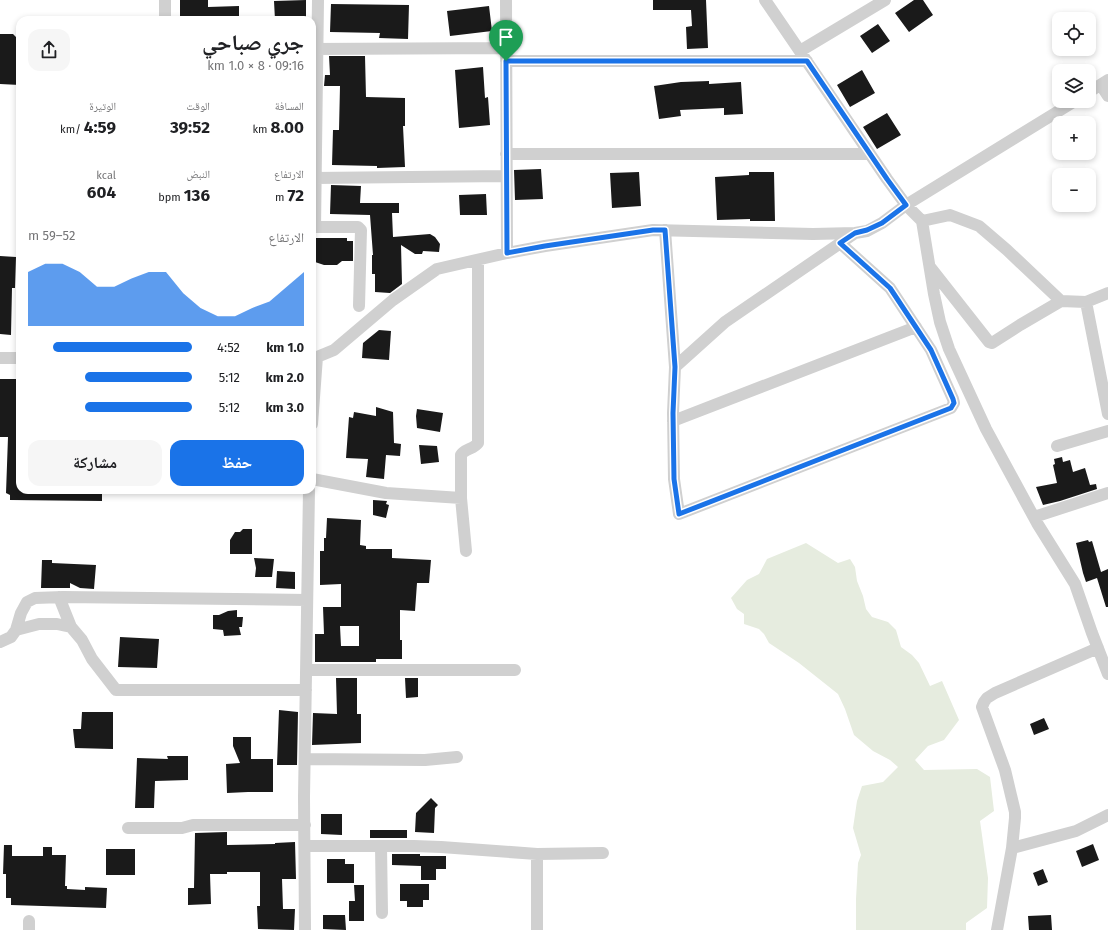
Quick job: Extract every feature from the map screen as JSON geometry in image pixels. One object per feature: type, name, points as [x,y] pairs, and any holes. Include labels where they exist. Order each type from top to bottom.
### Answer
[{"type":"street","points":[[165,0],[165,16]]},
{"type":"street","points":[[316,24],[318,0]]},
{"type":"street","points":[[506,0],[507,253]]},
{"type":"street","points":[[765,0],[906,205],[922,221],[934,294],[940,322],[949,349],[986,429],[1034,517],[1075,584],[1108,674]]},
{"type":"street","points":[[506,61],[803,56],[884,0]]},
{"type":"street","points":[[316,49],[506,48]]},
{"type":"street","points":[[1096,88],[1105,83],[1108,96]]},
{"type":"street","points":[[316,356],[334,350],[393,300],[437,269],[545,246],[653,230],[855,233],[867,230],[882,223],[906,205],[1064,108]]},
{"type":"street","points":[[506,154],[870,154]]},
{"type":"street","points":[[316,178],[506,176]]},
{"type":"street","points":[[922,221],[950,215],[979,226],[1061,301]]},
{"type":"street","points":[[316,227],[358,227],[361,230],[359,306]]},
{"type":"street","points":[[665,230],[675,367],[673,421],[674,479],[679,514],[951,408],[954,403],[931,350],[890,288],[840,243]]},
{"type":"street","points":[[675,367],[725,322],[855,233]]},
{"type":"street","points":[[466,551],[461,498],[461,454],[478,443],[478,260]]},
{"type":"street","points":[[930,266],[989,342],[992,343],[1061,301],[1086,302],[1108,293]]},
{"type":"street","points":[[1086,302],[1105,379],[1108,414]]},
{"type":"street","points":[[673,421],[916,327]]},
{"type":"street","points":[[0,358],[16,358]]},
{"type":"street","points":[[1057,446],[1108,430]]},
{"type":"street","points":[[316,480],[386,493],[461,498]]},
{"type":"street","points":[[1034,517],[1108,493]]},
{"type":"street","points":[[305,930],[305,759],[309,494]]},
{"type":"street","points":[[59,597],[71,627],[82,640],[92,659],[116,690],[306,690]]},
{"type":"street","points":[[0,642],[11,637],[16,630],[21,613],[27,602],[35,598],[307,600]]},
{"type":"street","points":[[16,630],[39,624],[57,624],[71,627]]},
{"type":"street","points":[[997,930],[1012,848],[1014,812],[1005,770],[994,737],[983,711],[983,705],[987,698],[995,693],[1098,648]]},
{"type":"street","points":[[306,670],[514,670]]},
{"type":"street","points":[[305,759],[425,760],[457,757]]},
{"type":"street","points":[[1012,848],[1076,831],[1108,815]]},
{"type":"street","points":[[128,828],[182,828],[193,825],[305,825]]},
{"type":"street","points":[[305,846],[442,847],[537,854],[603,853]]},
{"type":"street","points":[[381,846],[382,913]]},
{"type":"street","points":[[537,854],[537,930]]},
{"type":"shaded area","points":[[806,543],[838,563],[850,559],[855,567],[857,581],[866,609],[872,617],[888,622],[896,630],[901,647],[912,655],[919,663],[930,686],[942,681],[959,720],[944,740],[928,746],[915,760],[924,770],[977,769],[990,777],[994,811],[980,821],[988,878],[987,908],[966,923],[966,930],[856,930],[858,863],[861,855],[853,828],[857,801],[862,786],[883,782],[898,767],[890,760],[873,751],[854,735],[838,694],[799,663],[769,643],[759,629],[744,624],[744,614],[737,609],[731,598],[747,580],[759,574],[767,559]]},
{"type":"building","points":[[180,0],[208,0],[208,7],[239,6],[239,16],[180,16]]},
{"type":"building","points":[[306,0],[306,16],[275,16],[274,1]]},
{"type":"building","points":[[653,0],[706,0],[708,48],[687,49],[686,27],[692,26],[691,10],[653,10]]},
{"type":"building","points":[[914,0],[923,0],[933,15],[909,32],[895,13]]},
{"type":"building","points":[[331,4],[409,5],[408,39],[379,38],[380,33],[330,32]]},
{"type":"building","points":[[489,6],[492,31],[450,36],[447,11]]},
{"type":"building","points":[[878,24],[890,41],[872,53],[860,36]]},
{"type":"building","points":[[0,34],[13,34],[16,37],[16,85],[0,84]]},
{"type":"building","points":[[329,56],[365,56],[366,97],[405,98],[405,126],[403,126],[405,167],[377,168],[377,166],[332,165],[333,130],[339,130],[340,86],[324,86],[325,75],[330,75]]},
{"type":"building","points":[[483,67],[485,98],[488,97],[490,125],[459,128],[455,70]]},
{"type":"building","points":[[862,70],[875,93],[850,107],[837,85]]},
{"type":"building","points":[[709,81],[709,84],[741,82],[743,114],[724,115],[724,108],[680,110],[681,116],[659,119],[654,86],[681,82]]},
{"type":"building","points":[[887,113],[901,135],[877,149],[863,127]]},
{"type":"building","points":[[541,169],[543,199],[515,200],[514,170]]},
{"type":"building","points":[[639,172],[641,206],[612,208],[610,173]]},
{"type":"building","points":[[749,172],[774,172],[775,221],[750,221],[750,219],[717,220],[715,177],[749,175]]},
{"type":"building","points":[[331,185],[361,186],[360,203],[399,203],[399,213],[392,213],[393,237],[430,234],[435,237],[440,244],[439,252],[423,251],[422,254],[415,254],[401,245],[402,284],[390,293],[375,292],[375,274],[372,274],[373,255],[370,215],[330,214]]},
{"type":"building","points":[[486,194],[487,215],[460,215],[459,195]]},
{"type":"building","points":[[316,238],[347,238],[347,241],[353,241],[353,261],[342,261],[337,265],[324,265],[316,262]]},
{"type":"building","points":[[0,256],[16,257],[15,288],[12,288],[11,335],[0,334]]},
{"type":"building","points":[[379,330],[391,331],[389,360],[362,358],[363,343]]},
{"type":"building","points":[[0,379],[16,379],[16,494],[102,494],[102,501],[10,500],[10,495],[6,493],[8,437],[0,437]]},
{"type":"building","points":[[376,407],[393,412],[394,443],[401,444],[400,456],[386,455],[384,479],[366,477],[368,459],[346,458],[349,417],[353,418],[354,412],[376,416]]},
{"type":"building","points":[[417,409],[443,413],[440,432],[417,428]]},
{"type":"building","points":[[419,445],[437,446],[439,462],[421,464]]},
{"type":"building","points":[[1062,457],[1063,462],[1070,460],[1073,472],[1085,468],[1090,485],[1096,484],[1097,489],[1043,505],[1036,487],[1057,483],[1053,465],[1055,464],[1054,459]]},
{"type":"building","points":[[373,500],[387,501],[386,504],[389,505],[386,518],[373,515]]},
{"type":"building","points":[[327,518],[361,520],[360,545],[366,546],[366,549],[392,549],[392,558],[431,560],[429,583],[417,583],[415,611],[400,610],[400,640],[402,640],[402,659],[376,659],[376,662],[315,662],[315,634],[324,634],[323,607],[341,607],[341,584],[320,585],[320,551],[324,551],[324,538],[326,538]],"holes":[[[340,626],[359,626],[359,646],[341,646]]]},
{"type":"building","points":[[243,529],[252,529],[252,554],[230,554],[230,540],[235,532],[240,532]]},
{"type":"building","points":[[1088,540],[1089,542],[1092,541],[1101,572],[1108,569],[1108,607],[1106,607],[1097,578],[1086,582],[1083,573],[1076,543]]},
{"type":"building","points":[[254,558],[274,559],[272,577],[255,577],[256,568]]},
{"type":"building","points":[[42,560],[52,560],[52,563],[96,565],[94,589],[80,588],[70,583],[70,588],[41,588]]},
{"type":"building","points":[[277,571],[295,572],[295,589],[276,588]]},
{"type":"building","points":[[237,610],[237,617],[243,617],[242,627],[239,627],[241,635],[224,636],[223,630],[213,629],[213,615],[219,615],[228,611]]},
{"type":"building","points":[[120,637],[159,639],[157,668],[118,667]]},
{"type":"building","points":[[336,678],[357,678],[357,714],[361,714],[361,743],[312,745],[313,713],[337,714]]},
{"type":"building","points":[[405,678],[418,678],[418,697],[406,698]]},
{"type":"building","points":[[279,710],[298,712],[297,765],[277,765]]},
{"type":"building","points":[[82,712],[113,712],[113,749],[75,748],[73,729],[81,729]]},
{"type":"building","points":[[1044,718],[1049,729],[1034,735],[1030,724]]},
{"type":"building","points":[[233,737],[251,737],[251,759],[273,759],[273,792],[227,793],[226,764],[240,763],[233,746]]},
{"type":"building","points":[[167,756],[188,756],[188,780],[155,781],[154,808],[135,808],[137,758],[168,759]]},
{"type":"building","points":[[431,798],[438,805],[435,808],[434,833],[415,832],[416,813]]},
{"type":"building","points":[[321,814],[342,814],[342,835],[321,834]]},
{"type":"building","points":[[370,830],[407,830],[407,838],[370,838]]},
{"type":"building","points":[[227,832],[227,845],[295,842],[296,879],[282,879],[283,909],[295,909],[294,930],[258,929],[257,906],[260,906],[260,872],[227,872],[227,874],[210,874],[211,904],[188,905],[188,888],[194,888],[195,833]]},
{"type":"building","points":[[1093,844],[1099,860],[1082,867],[1076,851]]},
{"type":"building","points":[[4,845],[12,845],[12,856],[43,856],[43,847],[52,847],[52,855],[66,855],[65,886],[67,886],[67,889],[85,890],[85,887],[107,888],[106,908],[11,905],[11,898],[6,898],[6,874],[3,874]]},
{"type":"building","points":[[106,849],[135,849],[135,875],[106,875]]},
{"type":"building","points":[[392,854],[446,856],[446,869],[436,869],[436,880],[421,880],[421,866],[392,865]]},
{"type":"building","points":[[327,859],[345,859],[345,864],[354,864],[354,883],[327,883]]},
{"type":"building","points":[[1043,869],[1048,882],[1038,886],[1033,873]]},
{"type":"building","points":[[400,884],[429,884],[429,900],[423,900],[423,907],[407,907],[407,901],[400,901]]},
{"type":"building","points":[[354,885],[364,885],[364,921],[349,921],[349,901],[355,901]]},
{"type":"building","points":[[323,915],[345,915],[346,930],[323,929]]},
{"type":"building","points":[[1051,915],[1052,930],[1029,930],[1028,916]]},
{"type":"route","points":[[506,61],[807,61],[906,205],[882,223],[867,230],[855,233],[840,243],[890,288],[931,350],[953,399],[954,403],[951,408],[679,514],[674,479],[673,413],[675,367],[665,230],[653,230],[507,253],[506,61]]}]
